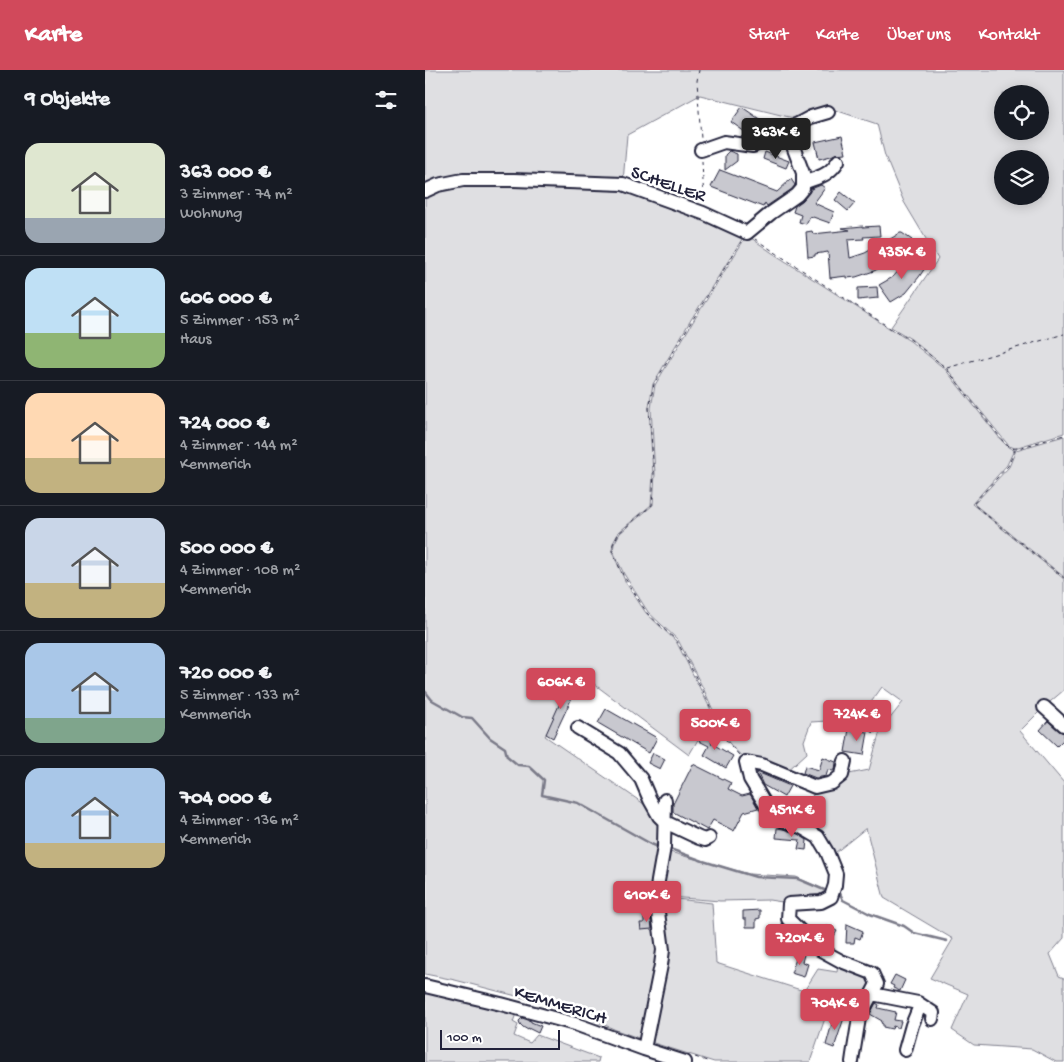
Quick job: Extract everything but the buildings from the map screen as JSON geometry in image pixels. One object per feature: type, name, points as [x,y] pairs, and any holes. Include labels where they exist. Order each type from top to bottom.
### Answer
[{"type":"street","points":[[701,150],[724,142],[753,146],[811,117],[828,112]]},
{"type":"street","points":[[747,233],[771,213],[797,196],[803,188],[803,173],[794,149],[792,137],[794,126]]},
{"type":"street","points":[[803,183],[825,174],[838,161]]},
{"type":"street","name":"SCHELLER","points":[[425,191],[438,185],[463,180],[623,184],[703,212],[747,233]]},
{"type":"street","points":[[1044,707],[1064,725]]},
{"type":"street","points":[[578,728],[619,754],[641,779],[650,800],[659,816],[665,822],[699,838],[705,840],[709,838]]},
{"type":"street","points":[[845,761],[842,775],[831,783],[815,787],[762,765],[746,762],[750,779],[773,817],[801,827],[818,837],[837,874],[831,897],[821,902],[789,904],[788,919],[819,949],[841,961],[872,973],[877,984],[859,1018],[852,1062]]},
{"type":"street","points":[[644,1050],[663,950],[656,897],[664,847],[665,800]]},
{"type":"street","name":"KEMMERICH","points":[[425,986],[575,1024],[644,1050],[685,1062]]},
{"type":"street","points":[[872,994],[918,1003],[933,1013],[932,1019]]},
{"type":"street","points":[[905,1050],[919,1008],[918,1003]]},
{"type":"path","points":[[746,762],[725,739],[711,706],[677,641],[647,612],[628,583],[612,551],[613,544],[619,533],[652,505],[654,474],[649,408],[654,384],[747,233],[911,340],[946,368],[1009,447],[1015,449],[1064,435]]},
{"type":"path","points":[[946,368],[1064,334]]},
{"type":"path","points":[[1015,449],[1008,466],[973,504],[1064,578]]},
{"type":"shaded area","points":[[425,70],[1064,70],[1064,433],[1015,448],[1009,446],[947,369],[911,339],[891,327],[938,259],[904,202],[885,156],[877,124],[832,109],[801,120],[700,95],[627,135],[623,182],[515,178],[425,188]]},
{"type":"shaded area","points":[[461,184],[622,185],[746,233],[653,384],[649,407],[653,474],[651,505],[619,532],[613,543],[612,551],[626,583],[646,613],[676,641],[713,714],[689,755],[582,675],[545,736],[663,817],[661,950],[644,1040],[574,1011],[425,974],[425,195]]},
{"type":"shaded area","points":[[747,235],[910,341],[945,369],[1002,441],[1014,450],[1007,465],[972,504],[1064,579],[1064,690],[1020,731],[1064,783],[1064,938],[1050,954],[1059,976],[1064,978],[1064,1062],[1056,1062],[1032,1049],[974,1045],[952,1030],[968,994],[930,978],[953,939],[884,898],[866,828],[830,857],[803,823],[815,789],[844,775],[869,770],[880,731],[903,702],[882,687],[859,719],[811,722],[804,741],[807,753],[785,773],[746,760],[726,739],[704,690],[678,640],[648,612],[624,574],[613,551],[614,544],[620,533],[653,505],[655,474],[651,408],[655,385]]},
{"type":"shaded area","points":[[1064,436],[1064,577],[974,504],[1009,467],[1016,450]]},
{"type":"shaded area","points":[[666,851],[749,874],[796,877],[832,893],[789,903],[769,900],[720,901],[658,896]]},
{"type":"shaded area","points":[[658,897],[712,903],[716,963],[804,991],[818,969],[837,972],[838,965],[866,974],[873,985],[854,1016],[831,1001],[810,1062],[714,1062],[647,1041],[662,966]]},
{"type":"shaded area","points":[[425,989],[517,1011],[513,1022],[518,1025],[514,1036],[530,1043],[537,1035],[599,1058],[598,1062],[425,1062]]},
{"type":"waterway","points":[[425,691],[432,700],[462,717],[472,718],[490,738],[505,748],[507,756],[518,765],[529,766],[544,780],[542,795],[578,803],[656,846]]},
{"type":"waterway","points":[[670,849],[756,877],[798,879],[829,892]]},
{"type":"waterway","points":[[839,891],[843,900],[870,914],[904,926],[914,933],[947,941]]}]
